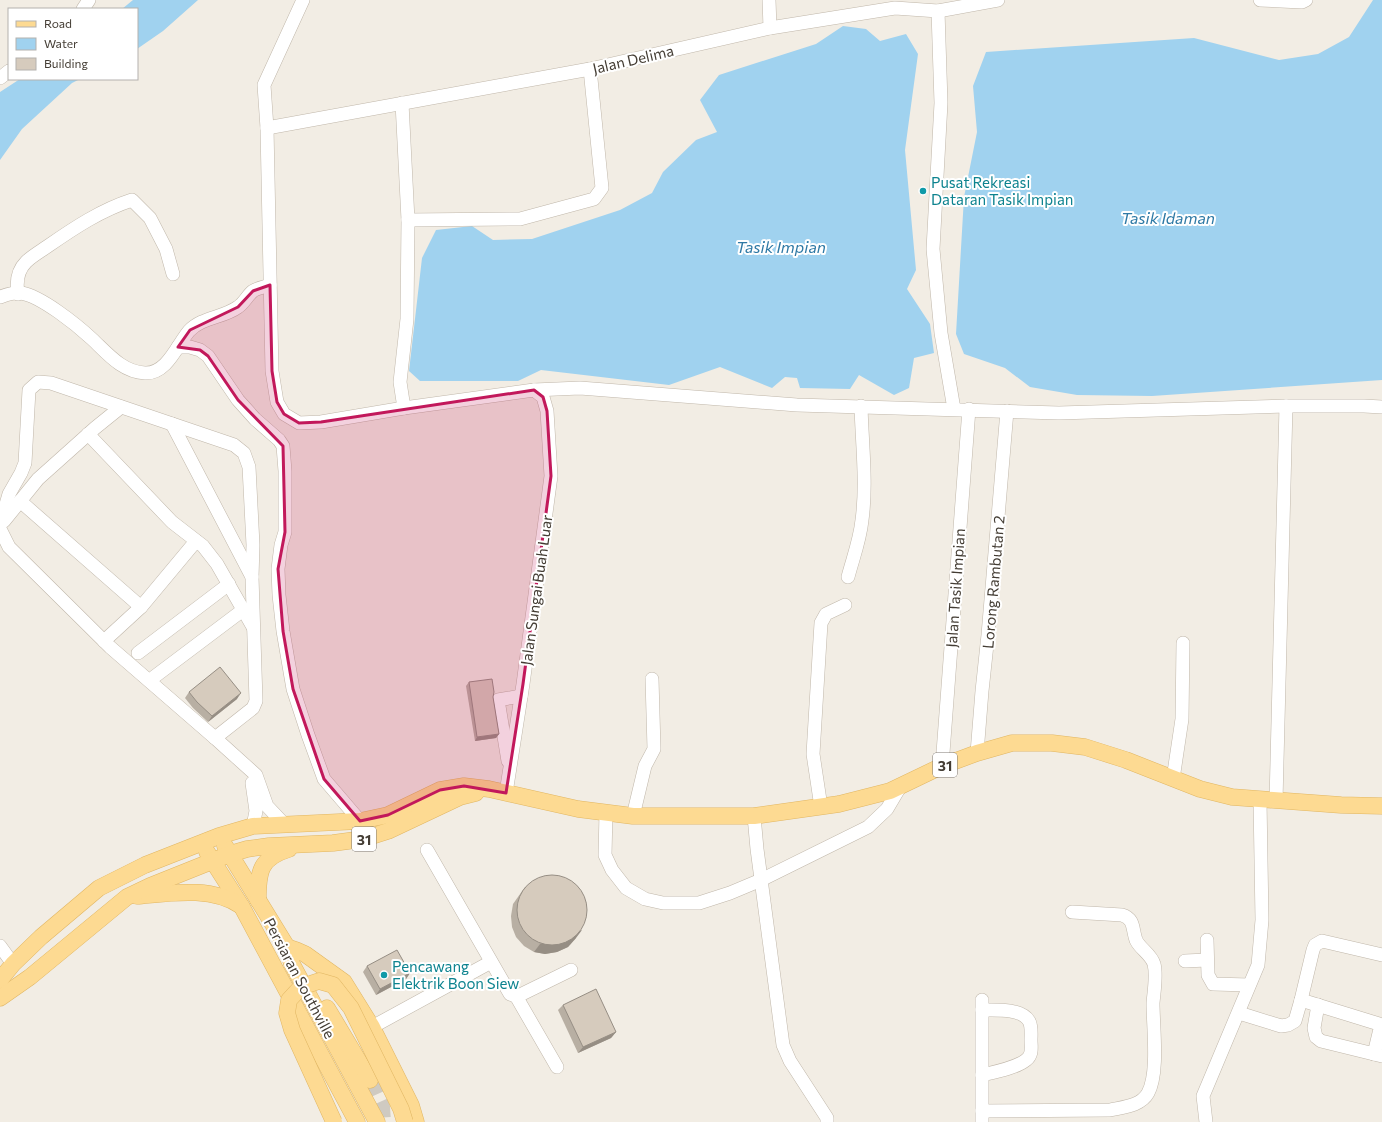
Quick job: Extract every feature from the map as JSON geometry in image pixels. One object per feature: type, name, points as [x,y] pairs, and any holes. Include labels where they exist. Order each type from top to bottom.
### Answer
[{"type":"main road","name":"31","points":[[0,980],[13,964],[40,937],[99,888],[145,865],[219,836],[253,826],[360,821],[388,815],[440,790],[464,786],[489,789],[578,809],[632,816],[754,816],[839,804],[890,791],[942,766],[976,753],[1012,744],[1052,743],[1085,747],[1126,760],[1200,789],[1232,797],[1341,805],[1382,806]]},
{"type":"main road","name":"31","points":[[0,998],[30,977],[127,897],[150,886],[230,854],[247,849],[270,846],[333,843],[363,839],[388,832],[460,797],[489,789]]},
{"type":"main road","name":"Persiaran Southville","points":[[219,836],[287,947],[292,964],[378,1122]]},
{"type":"main road","name":"Persiaran Southville","points":[[202,843],[242,907],[357,1122]]},
{"type":"main road","points":[[258,900],[258,883],[261,870],[267,858],[278,852],[302,845]]},
{"type":"main road","points":[[127,897],[176,893],[200,893],[226,898],[242,907]]},
{"type":"main road","points":[[287,947],[305,954],[344,982],[372,1027],[411,1106],[416,1122]]},
{"type":"main road","points":[[287,947],[299,961],[370,1080]]},
{"type":"main road","points":[[334,1122],[292,1030],[287,1013],[289,1000],[301,987],[319,981],[333,985],[351,1008],[401,1110],[405,1122]]},
{"type":"street","points":[[303,0],[264,85],[267,128],[272,371],[277,402],[284,414],[299,422],[321,422],[404,408],[534,390],[580,388],[797,405],[969,409],[1059,413],[1286,406],[1382,407]]},
{"type":"street","points":[[769,0],[770,28]]},
{"type":"street","name":"Jalan Delima","points":[[267,128],[590,69],[770,28],[895,4],[938,10],[998,0]]},
{"type":"street","points":[[1260,0],[1302,2],[1306,0]]},
{"type":"street","points":[[938,10],[940,103],[933,249],[941,333],[954,409]]},
{"type":"street","points":[[408,220],[520,219],[594,199],[602,188],[590,69]]},
{"type":"street","points":[[0,78],[8,72]]},
{"type":"street","points":[[402,103],[408,220],[407,319],[400,382],[404,408]]},
{"type":"street","points":[[18,294],[16,283],[19,272],[26,262],[71,230],[114,206],[132,200],[150,218],[166,249],[173,274]]},
{"type":"street","points":[[0,297],[21,293],[42,301],[79,327],[118,364],[144,373],[157,371],[168,360],[190,330],[198,324],[208,319],[220,317],[238,307],[253,291],[270,285]]},
{"type":"street","points":[[178,347],[190,347],[200,350],[208,356],[238,400],[279,440],[283,446],[285,472],[285,532],[281,545],[278,569],[279,595],[283,631],[294,689],[308,735],[324,779],[360,821]]},
{"type":"street","points":[[215,738],[253,708],[256,701],[255,630],[252,577],[253,545],[249,467],[244,454],[234,445],[51,383],[38,382],[29,390],[25,463],[9,494],[0,527],[9,547],[104,641],[215,738],[251,769],[256,775],[267,806],[284,824]]},
{"type":"street","name":"Jalan Sungai Buah Luar","points":[[506,793],[521,696],[551,476],[547,411],[543,396],[534,390]]},
{"type":"street","points":[[848,577],[862,521],[864,486],[861,406]]},
{"type":"street","points":[[1276,801],[1286,406]]},
{"type":"street","points":[[0,527],[38,479],[88,434],[121,407]]},
{"type":"street","name":"Jalan Tasik Impian","points":[[942,766],[969,409]]},
{"type":"street","name":"Lorong Rambutan 2","points":[[976,753],[990,612],[1007,411]]},
{"type":"street","points":[[172,424],[252,577]]},
{"type":"street","points":[[88,434],[172,522],[203,546],[217,564],[255,630]]},
{"type":"street","points":[[20,501],[141,607]]},
{"type":"street","points":[[104,641],[141,607],[196,541]]},
{"type":"street","points":[[138,653],[229,584]]},
{"type":"street","points":[[821,807],[813,754],[821,623],[826,614],[845,605]]},
{"type":"street","points":[[154,677],[243,610]]},
{"type":"street","points":[[1173,779],[1182,719],[1183,643]]},
{"type":"street","points":[[632,816],[645,766],[654,749],[652,679]]},
{"type":"street","points":[[510,773],[498,700],[521,696]]},
{"type":"street","points":[[251,769],[256,811],[253,826]]},
{"type":"street","points":[[606,813],[606,855],[612,870],[626,888],[645,899],[663,903],[699,902],[730,893],[761,880],[868,827],[887,809],[900,787]]},
{"type":"street","points":[[1206,1122],[1203,1096],[1258,965],[1262,920],[1260,800]]},
{"type":"street","points":[[754,816],[783,1045],[790,1061],[827,1118],[827,1122]]},
{"type":"street","points":[[428,850],[508,991],[516,996],[557,1067]]},
{"type":"street","points":[[982,1075],[1009,1068],[1024,1062],[1030,1056],[1031,1051],[1030,1025],[1027,1019],[1011,1011],[982,1005],[982,1075],[982,1117],[1110,1110],[1140,1101],[1147,1094],[1151,1084],[1154,1066],[1154,962],[1136,939],[1131,921],[1128,917],[1122,915],[1072,912]]},
{"type":"street","points":[[1207,940],[1208,975],[1213,984],[1249,985]]},
{"type":"street","points":[[1239,1013],[1281,1026],[1288,1025],[1295,1021],[1312,950],[1316,944],[1322,941],[1382,955]]},
{"type":"street","points":[[0,946],[13,964]]},
{"type":"street","points":[[1185,961],[1207,960]]},
{"type":"street","points":[[372,1027],[491,962]]},
{"type":"street","points":[[516,996],[571,970]]},
{"type":"street","points":[[1301,1000],[1379,1024],[1378,1055],[1321,1041],[1316,1037],[1314,1028],[1318,1006]]},
{"type":"highlighted area","points":[[270,285],[272,371],[277,402],[284,414],[299,423],[321,422],[534,390],[543,397],[547,411],[551,476],[523,684],[506,793],[464,786],[440,790],[388,815],[360,821],[324,779],[293,689],[283,631],[278,569],[285,532],[283,446],[238,400],[208,356],[200,350],[178,347],[190,330],[238,307],[253,291]]},
{"type":"water","points":[[133,0],[198,0],[163,31],[138,48],[138,8],[123,8]]},
{"type":"water","name":"Tasik Idaman","points":[[1373,0],[1382,0],[1382,380],[1152,396],[1077,395],[1030,387],[1005,368],[964,354],[956,334],[964,197],[977,132],[973,86],[986,52],[1194,38],[1279,60],[1318,54],[1349,37]]},
{"type":"water","name":"Tasik Impian","points":[[843,26],[866,29],[880,41],[906,34],[918,54],[905,150],[916,270],[907,289],[930,324],[934,353],[914,358],[909,388],[894,395],[859,375],[850,389],[800,388],[797,378],[785,377],[772,388],[720,367],[669,385],[541,370],[518,381],[420,381],[409,371],[422,258],[436,230],[472,226],[493,240],[532,239],[620,210],[652,193],[663,172],[696,140],[717,132],[700,100],[719,75],[816,44]]},
{"type":"water","points":[[18,80],[78,80],[72,83],[22,129],[0,160],[0,92]]},
{"type":"building","points":[[220,667],[241,693],[212,716],[189,692]]},
{"type":"building","points":[[492,679],[494,692],[493,697],[499,734],[477,737],[469,682]]},
{"type":"building","points":[[545,875],[559,875],[572,881],[581,890],[585,896],[587,910],[585,924],[577,935],[566,943],[559,945],[545,945],[538,943],[527,935],[519,924],[517,917],[517,903],[519,896],[527,885],[538,877]]},
{"type":"building","name":"Pencawang Elektrik Boon Siew","points":[[397,950],[410,973],[380,989],[367,966]]},
{"type":"building","points":[[596,989],[616,1032],[583,1047],[563,1005]]},
{"type":"tunnel","points":[[370,1080],[382,1107],[383,1122]]},
{"type":"place","name":"Pusat Rekreasi Dataran Tasik Impian","points":[[923,191]]},
{"type":"place","name":"Pencawang Elektrik Boon Siew","points":[[384,975]]}]
